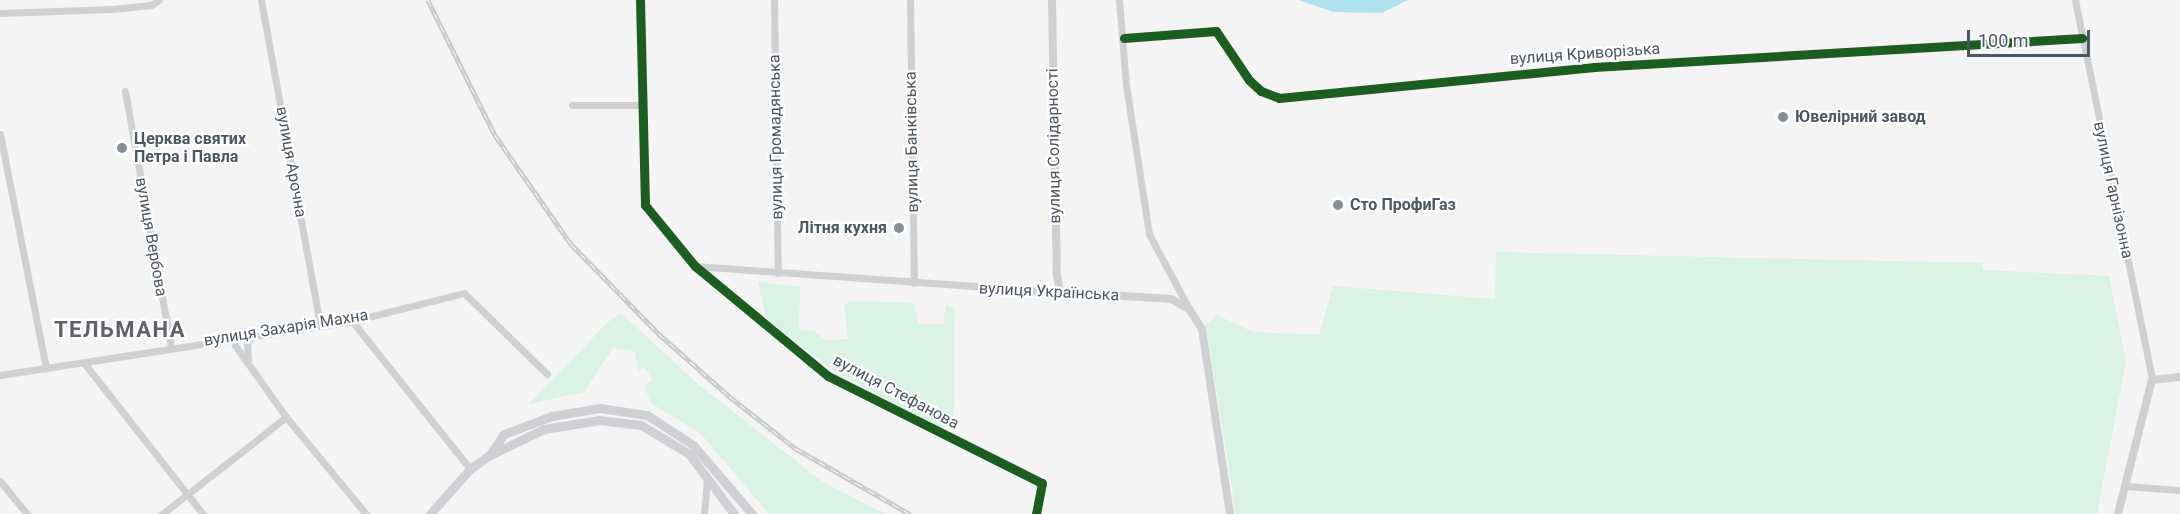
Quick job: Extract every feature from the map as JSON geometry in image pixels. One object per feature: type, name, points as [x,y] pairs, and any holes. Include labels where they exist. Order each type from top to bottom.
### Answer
[{"type":"main road","points":[[488,456],[504,434],[552,416],[600,408],[647,415],[693,445],[752,514]]},
{"type":"main road","points":[[430,514],[470,469],[488,456],[544,429],[610,421],[641,425],[688,454],[707,482],[734,514]]},
{"type":"street","points":[[0,13],[119,8],[151,5],[159,0]]},
{"type":"street","name":"вулиця Арочна","points":[[261,0],[320,324]]},
{"type":"street","points":[[640,0],[645,205],[695,266]]},
{"type":"street","name":"вулиця Громадянська","points":[[774,0],[778,273]]},
{"type":"street","name":"вулиця Банківська","points":[[910,0],[914,283]]},
{"type":"street","name":"вулиця Солідарності","points":[[1052,0],[1056,252],[1060,292]]},
{"type":"street","points":[[1119,0],[1124,38],[1125,86],[1149,234],[1202,329],[1230,514]]},
{"type":"street","name":"вулиця Гарнізонна","points":[[2075,0],[2152,380]]},
{"type":"street","name":"вулиця Криворізька","points":[[1124,38],[1216,31],[1249,80],[1261,91],[1279,98],[1594,67],[2082,38]]},
{"type":"street","name":"вулиця Вербова","points":[[125,92],[171,346]]},
{"type":"street","points":[[572,105],[643,105]]},
{"type":"street","points":[[0,134],[46,369]]},
{"type":"street","name":"вулиця Українська","points":[[695,266],[914,283],[1171,299],[1189,309]]},
{"type":"street","name":"вулиця Стефанова","points":[[695,266],[828,376],[1042,483],[1036,514]]},
{"type":"street","name":"вулиця Захарія Махна","points":[[0,375],[84,363],[255,333],[352,321],[464,293],[547,374]]},
{"type":"street","points":[[352,321],[470,469]]},
{"type":"street","points":[[249,361],[247,344],[255,333]]},
{"type":"street","points":[[229,337],[249,361],[286,417],[366,514]]},
{"type":"street","points":[[84,363],[203,514]]},
{"type":"street","points":[[2118,514],[2152,380],[2180,377]]},
{"type":"street","points":[[162,514],[185,492],[286,417]]},
{"type":"street","points":[[0,481],[27,514]]},
{"type":"street","points":[[704,514],[707,482]]},
{"type":"street","points":[[2125,486],[2180,490]]},
{"type":"green space","points":[[1496,252],[1982,263],[1983,270],[2109,276],[2126,361],[2097,514],[1236,514],[1206,325],[1217,315],[1253,332],[1319,335],[1333,286],[1495,299]]},
{"type":"green space","points":[[758,282],[800,287],[799,330],[814,331],[826,340],[848,339],[844,305],[850,301],[914,303],[919,324],[943,324],[946,305],[955,308],[954,422],[942,429],[836,372],[766,318]]},
{"type":"green space","points":[[621,313],[699,385],[823,482],[885,514],[769,514],[701,434],[651,403],[644,386],[653,380],[644,367],[638,371],[635,352],[630,350],[613,348],[584,392],[529,404],[608,322]]},
{"type":"water","points":[[1299,0],[1408,0],[1382,13],[1333,12]]},
{"type":"railway","points":[[428,0],[495,135],[571,244],[659,334],[729,396],[795,448],[910,514]]},
{"type":"cycle path","points":[[640,0],[645,205],[695,266],[828,376],[1042,483],[1036,514]]},
{"type":"cycle path","points":[[1124,38],[1216,31],[1249,80],[1261,91],[1279,98],[1594,67],[2082,38]]},
{"type":"place","name":"Ювелірний завод","points":[[1783,117]]},
{"type":"place","name":"Церква святих Петра і Павла","points":[[122,148]]},
{"type":"place","name":"Сто ПрофиГаз","points":[[1338,205]]},
{"type":"place","name":"Літня кухня","points":[[899,228]]},
{"type":"district","name":"ТЕЛЬМАНА","points":[[120,330]]}]
